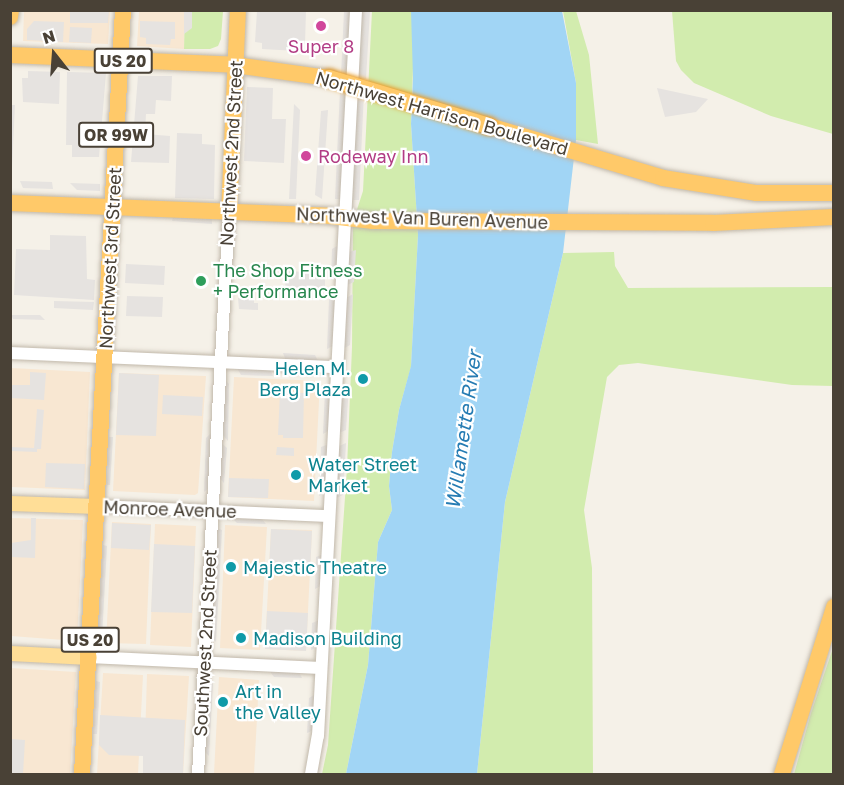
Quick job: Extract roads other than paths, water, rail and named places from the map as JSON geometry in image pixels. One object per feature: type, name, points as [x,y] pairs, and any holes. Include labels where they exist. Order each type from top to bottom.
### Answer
[{"type":"highway","points":[[10,17],[11,10]]},
{"type":"highway","name":"Northwest 3rd Street","points":[[97,506],[123,10]]},
{"type":"highway","name":"Northwest 2nd Street","points":[[228,214],[238,10]]},
{"type":"highway","name":"Northwest Harrison Boulevard","points":[[10,55],[236,65],[329,78],[663,178],[757,193],[834,193]]},
{"type":"highway","name":"Northwest Van Buren Avenue","points":[[10,203],[228,214],[285,214],[344,229],[373,221],[662,223],[834,217]]},
{"type":"highway","name":"US 20","points":[[82,774],[97,506]]},
{"type":"highway","points":[[782,774],[834,607]]},
{"type":"main road","name":"Monroe Avenue","points":[[10,502],[97,506]]},
{"type":"main road","points":[[10,652],[89,657]]},
{"type":"street","points":[[311,774],[318,736],[356,10]]},
{"type":"street","name":"Northwest 2nd Street","points":[[211,510],[228,214]]},
{"type":"street","points":[[10,353],[338,367]]},
{"type":"street","name":"Monroe Avenue","points":[[97,506],[330,516]]},
{"type":"street","name":"Southwest 2nd Street","points":[[198,774],[211,510]]},
{"type":"street","points":[[89,657],[321,668]]},
{"type":"water","name":"Willamette River","points":[[411,11],[562,11],[576,83],[576,140],[563,253],[505,502],[477,774],[346,774],[368,665],[378,542],[392,510],[389,486],[392,452],[399,410],[411,366],[418,235],[411,124],[413,78]]},
{"type":"place","name":"Super 8","points":[[321,26]]},
{"type":"place","name":"Rodeway Inn","points":[[306,156]]},
{"type":"place","name":"The Shop Fitness + Performance","points":[[201,281]]},
{"type":"place","name":"Helen M. Berg Plaza","points":[[363,379]]},
{"type":"place","name":"Water Street Market","points":[[296,475]]},
{"type":"place","name":"Majestic Theatre","points":[[231,567]]},
{"type":"place","name":"Madison Building","points":[[241,638]]},
{"type":"place","name":"Art in the Valley","points":[[223,702]]}]
